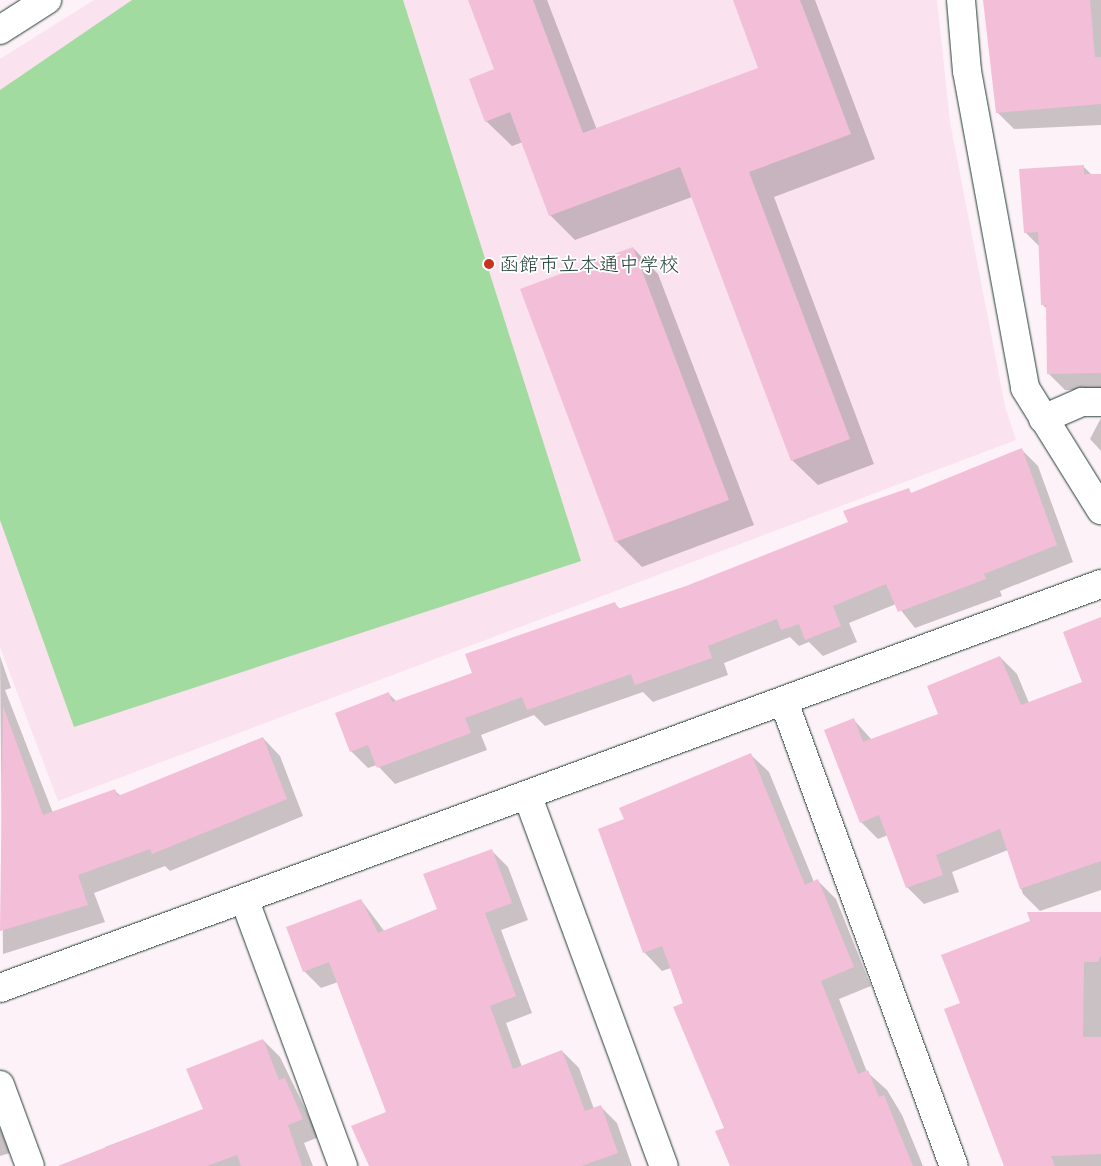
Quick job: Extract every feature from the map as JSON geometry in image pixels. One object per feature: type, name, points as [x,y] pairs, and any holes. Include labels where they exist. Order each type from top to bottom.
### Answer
[{"type":"street","points":[[0,30],[47,0]]},
{"type":"street","points":[[961,0],[967,71],[1025,388],[1101,510]]},
{"type":"street","points":[[1043,419],[1082,402],[1101,402]]},
{"type":"street","points":[[0,988],[245,901],[1101,584]]},
{"type":"street","points":[[784,702],[954,1166]]},
{"type":"street","points":[[528,797],[664,1166]]},
{"type":"street","points":[[245,901],[343,1166]]},
{"type":"street","points":[[0,1085],[30,1166]]},
{"type":"shaded area","name":"函館市立本通中学校","points":[[94,0],[937,0],[950,122],[1005,406],[1016,440],[58,801],[0,647],[0,59]]},
{"type":"green space","points":[[132,0],[403,0],[581,561],[74,727],[0,520],[0,90]]},
{"type":"building","points":[[468,0],[533,0],[583,133],[758,68],[733,0],[800,0],[851,134],[749,172],[850,439],[791,461],[680,167],[549,216],[510,112],[485,122],[469,79],[494,69]]},
{"type":"building","points":[[983,0],[1090,0],[1095,57],[1101,57],[1101,104],[996,113]]},
{"type":"building","points":[[1084,165],[1084,174],[1101,174],[1101,373],[1047,374],[1046,305],[1041,305],[1038,232],[1024,233],[1019,169]]},
{"type":"building","points":[[633,247],[729,500],[615,542],[520,289]]},
{"type":"building","points":[[1022,448],[1057,545],[984,574],[986,579],[898,612],[886,584],[833,606],[841,626],[805,640],[799,624],[781,630],[777,619],[708,646],[712,658],[635,685],[631,674],[527,710],[522,697],[465,718],[471,733],[377,768],[368,745],[350,752],[335,713],[389,692],[392,702],[472,673],[465,654],[615,602],[618,609],[686,586],[848,522],[843,511],[909,488],[911,493]]},
{"type":"building","points":[[1101,617],[1101,861],[1020,889],[1000,829],[936,855],[943,875],[906,888],[879,815],[860,823],[824,730],[854,718],[863,742],[938,714],[927,686],[1000,656],[1021,705],[1082,682],[1063,632]]},
{"type":"building","points":[[3,706],[43,815],[115,789],[118,796],[263,737],[287,799],[152,854],[150,849],[78,875],[88,905],[0,931]]},
{"type":"building","points":[[751,753],[805,885],[818,879],[854,967],[821,981],[858,1074],[868,1070],[879,1097],[884,1095],[913,1166],[730,1166],[715,1131],[724,1128],[673,1007],[683,1003],[662,946],[643,953],[598,829],[624,819],[619,808]]},
{"type":"building","points":[[492,849],[512,903],[485,913],[516,996],[490,1006],[513,1069],[562,1050],[585,1111],[601,1105],[618,1153],[581,1166],[369,1166],[351,1126],[386,1112],[329,962],[303,972],[286,927],[361,899],[378,933],[437,909],[423,874]]},
{"type":"building","points":[[1027,912],[1101,912],[1101,955],[1098,962],[1084,962],[1083,1037],[1101,1037],[1101,1154],[1051,1156],[1055,1166],[1004,1166],[944,1009],[960,1003],[941,955],[1030,921]]},
{"type":"building","points":[[263,1039],[279,1080],[285,1078],[303,1119],[288,1125],[302,1166],[241,1166],[237,1155],[207,1166],[58,1166],[203,1109],[186,1069]]},
{"type":"place","name":"函館市立本通中学校","points":[[489,264]]}]
